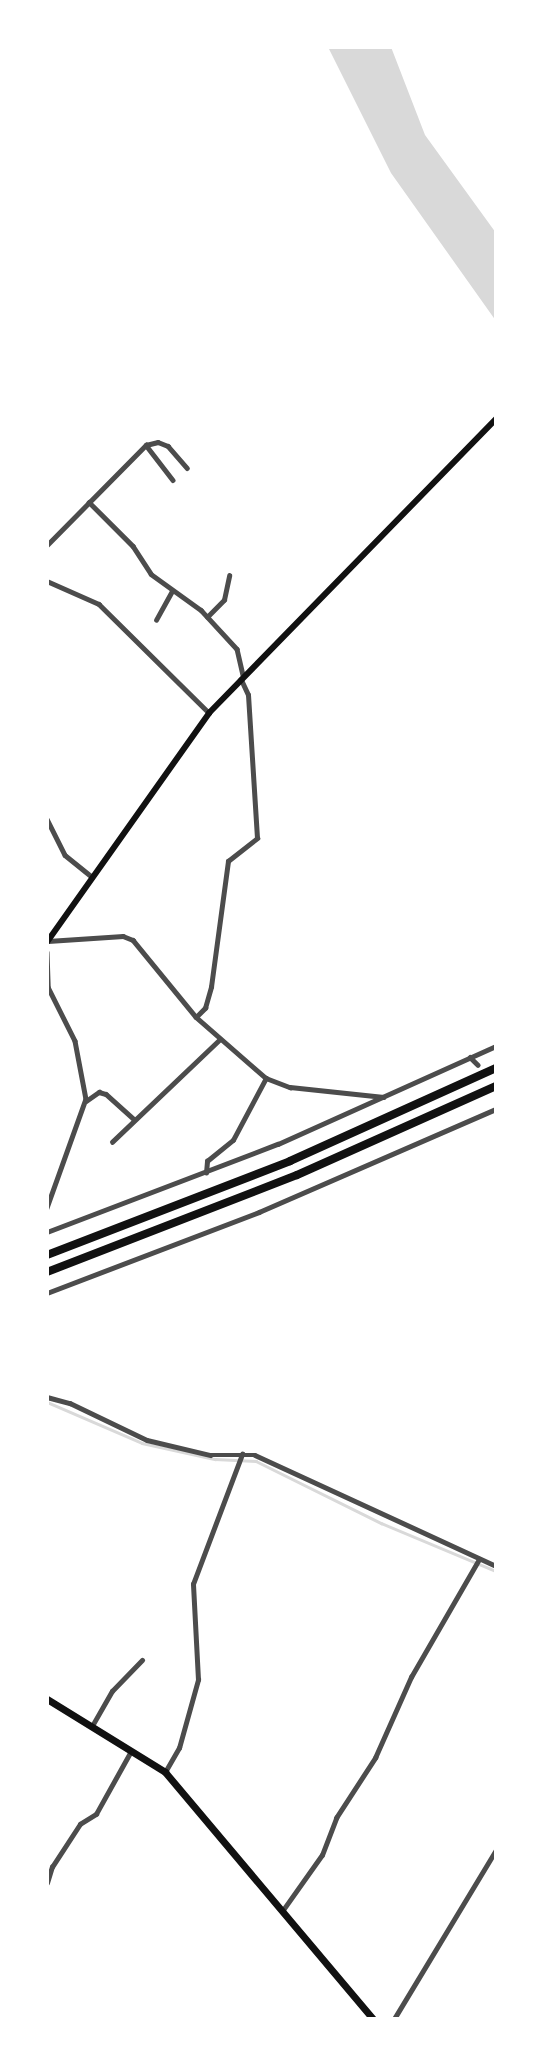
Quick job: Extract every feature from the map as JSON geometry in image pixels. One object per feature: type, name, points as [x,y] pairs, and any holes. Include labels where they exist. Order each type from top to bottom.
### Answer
[{"type":"highway","points":[[47,1255],[290,1161],[496,1068]]},
{"type":"highway","points":[[47,1272],[297,1175],[496,1086]]},
{"type":"highway","points":[[47,1699],[165,1772],[373,2019]]},
{"type":"main road","points":[[48,941],[209,713],[496,419]]},
{"type":"street","points":[[47,545],[146,445],[158,442],[168,446],[187,468]]},
{"type":"street","points":[[146,445],[173,480]]},
{"type":"street","points":[[89,502],[133,545],[151,574],[207,617],[240,653],[242,678],[248,695],[257,838],[228,861],[211,987],[205,1008],[196,1017]]},
{"type":"street","points":[[207,617],[224,600],[229,576]]},
{"type":"street","points":[[47,581],[99,604],[209,713]]},
{"type":"street","points":[[156,620],[172,591]]},
{"type":"street","points":[[47,819],[65,855],[92,877]]},
{"type":"street","points":[[48,941],[123,936],[134,940],[196,1017],[219,1040],[267,1078],[290,1087],[384,1097]]},
{"type":"street","points":[[47,952],[48,987],[75,1041],[86,1101]]},
{"type":"street","points":[[112,1142],[219,1040]]},
{"type":"street","points":[[47,1232],[206,1173],[384,1097],[496,1045]]},
{"type":"street","points":[[470,1057],[478,1065]]},
{"type":"street","points":[[206,1173],[207,1161],[233,1140],[267,1078]]},
{"type":"street","points":[[47,1208],[69,1139],[86,1101],[99,1092],[106,1094],[134,1119]]},
{"type":"street","points":[[47,1293],[248,1217],[496,1109]]},
{"type":"street","points":[[47,1397],[70,1403],[148,1440],[210,1455],[255,1455],[478,1562],[496,1566]]},
{"type":"street","points":[[165,1772],[179,1748],[198,1680],[193,1584],[241,1455]]},
{"type":"street","points":[[283,1910],[322,1855],[336,1818],[375,1758],[411,1677],[478,1562]]},
{"type":"street","points":[[92,1726],[112,1690],[142,1660]]},
{"type":"street","points":[[47,1883],[58,1857],[80,1824],[96,1814],[132,1751]]},
{"type":"street","points":[[394,2019],[496,1850]]},
{"type":"shaded area","points":[[328,47],[391,47],[425,135],[496,233],[496,321],[391,173]]},
{"type":"waterway","points":[[47,1402],[142,1443],[215,1459],[256,1461],[381,1523],[496,1571]]}]
